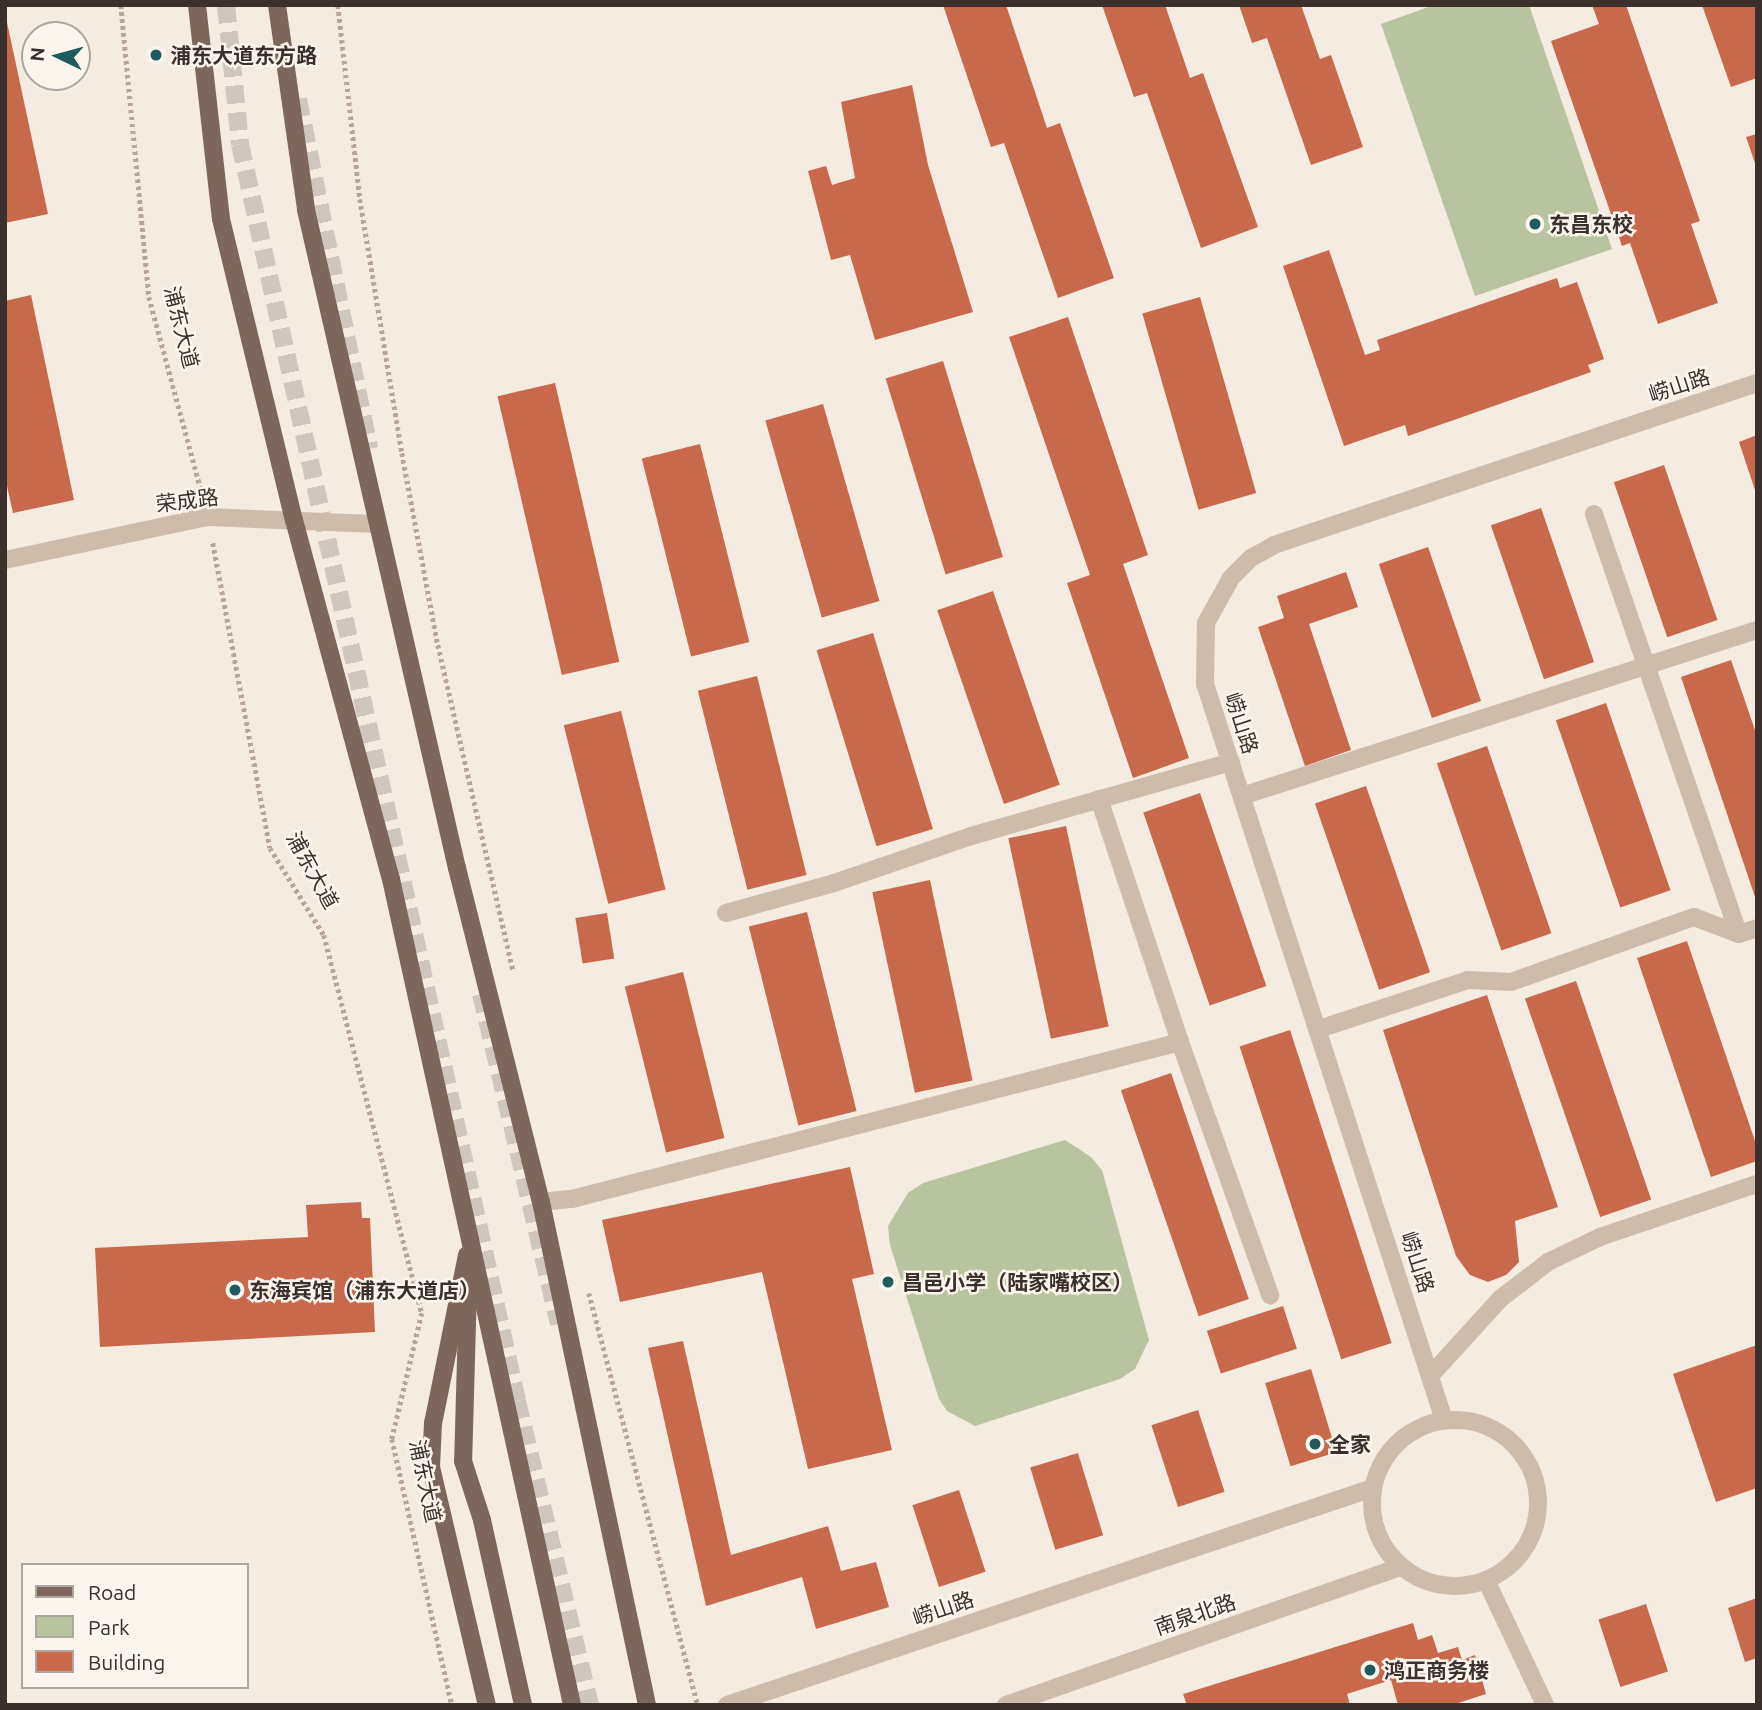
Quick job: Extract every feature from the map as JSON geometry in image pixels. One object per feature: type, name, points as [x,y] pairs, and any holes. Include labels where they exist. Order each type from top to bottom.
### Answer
[{"type":"main road","points":[[197,5],[221,219],[294,520],[391,879],[469,1248],[572,1705]]},
{"type":"main road","points":[[277,5],[306,210],[457,868],[541,1202],[647,1705]]},
{"type":"main road","points":[[469,1248],[433,1423],[431,1467],[487,1705]]},
{"type":"main road","points":[[469,1248],[463,1461],[482,1520],[523,1705]]},
{"type":"street","name":"崂山路","points":[[1444,1420],[1205,684],[1202,652],[1206,622],[1216,598],[1251,558],[1319,528],[1757,383]]},
{"type":"street","points":[[1594,514],[1739,934]]},
{"type":"street","name":"荣成路","points":[[5,560],[208,517],[378,524]]},
{"type":"street","points":[[1242,796],[1757,630]]},
{"type":"street","points":[[726,913],[1231,762]]},
{"type":"street","points":[[1100,799],[1180,1042],[1270,1295]]},
{"type":"street","points":[[1319,1029],[1468,980],[1511,982],[1694,917],[1739,934],[1757,928]]},
{"type":"street","points":[[541,1202],[586,1196],[1180,1042]]},
{"type":"street","points":[[1430,1376],[1490,1308],[1548,1262],[1600,1237],[1757,1184]]},
{"type":"street","points":[[1444,1420],[1472,1421],[1499,1432],[1520,1450],[1534,1475],[1539,1503],[1534,1530],[1520,1555],[1486,1580],[1448,1587],[1422,1581],[1400,1567],[1375,1529],[1373,1488],[1381,1463],[1397,1442],[1419,1427],[1444,1420]]},
{"type":"street","name":"崂山路","points":[[727,1705],[1373,1488]]},
{"type":"street","name":"南泉北路","points":[[1006,1705],[1400,1567]]},
{"type":"street","points":[[1486,1580],[1545,1705]]},
{"type":"path","name":"浦东大道","points":[[121,5],[149,297],[208,517],[270,848],[324,935],[422,1313],[392,1439],[452,1705]]},
{"type":"path","points":[[338,5],[360,199],[401,453],[438,645],[515,983]]},
{"type":"path","points":[[586,1280],[698,1705]]},
{"type":"green space","points":[[1434,5],[1529,5],[1612,249],[1475,296],[1381,24]]},
{"type":"green space","points":[[1065,1140],[1091,1157],[1102,1170],[1149,1340],[1135,1369],[1120,1379],[975,1426],[947,1411],[939,1399],[890,1245],[888,1226],[908,1193],[923,1183]]},
{"type":"building","points":[[943,5],[1006,5],[1047,128],[1060,123],[1114,278],[1058,298],[1004,143],[991,147]]},
{"type":"building","points":[[1102,5],[1165,5],[1190,78],[1203,73],[1258,227],[1201,248],[1147,93],[1134,97]]},
{"type":"building","points":[[1239,5],[1301,5],[1320,59],[1331,55],[1363,147],[1311,165],[1267,38],[1252,43]]},
{"type":"building","points":[[1592,5],[1626,5],[1700,221],[1691,224],[1718,303],[1658,324],[1630,243],[1622,246],[1551,41],[1599,24]]},
{"type":"building","points":[[1702,5],[1757,5],[1757,78],[1731,87]]},
{"type":"building","points":[[5,13],[48,214],[5,223]]},
{"type":"building","points":[[912,85],[928,165],[973,312],[875,340],[850,255],[831,260],[808,171],[826,166],[832,185],[855,178],[841,102]]},
{"type":"building","points":[[1757,134],[1757,166],[1756,166],[1746,137]]},
{"type":"building","points":[[1329,250],[1365,355],[1380,350],[1377,340],[1557,278],[1560,288],[1577,282],[1604,359],[1588,365],[1591,372],[1408,436],[1405,425],[1344,446],[1283,266]]},
{"type":"building","points":[[31,295],[74,500],[13,513],[5,477],[5,301]]},
{"type":"building","points":[[1200,297],[1256,493],[1199,510],[1142,314]]},
{"type":"building","points":[[1068,317],[1148,555],[1123,564],[1189,758],[1133,778],[1067,583],[1090,575],[1009,337]]},
{"type":"building","points":[[943,361],[1003,557],[946,575],[886,379]]},
{"type":"building","points":[[555,383],[619,662],[562,675],[498,396]]},
{"type":"building","points":[[823,404],[880,601],[822,618],[765,421]]},
{"type":"building","points":[[1757,435],[1757,493],[1756,493],[1739,442]]},
{"type":"building","points":[[700,444],[749,642],[691,656],[642,459]]},
{"type":"building","points":[[1664,465],[1717,620],[1667,637],[1614,482]]},
{"type":"building","points":[[1541,508],[1594,662],[1544,679],[1491,525]]},
{"type":"building","points":[[1428,547],[1481,701],[1432,718],[1379,564]]},
{"type":"building","points":[[1346,572],[1358,607],[1309,624],[1351,750],[1305,766],[1258,627],[1284,618],[1277,596]]},
{"type":"building","points":[[993,591],[1060,785],[1004,804],[937,610]]},
{"type":"building","points":[[873,633],[933,829],[877,846],[817,650]]},
{"type":"building","points":[[1731,660],[1757,736],[1756,900],[1681,677]]},
{"type":"building","points":[[757,676],[807,875],[747,890],[698,691]]},
{"type":"building","points":[[1606,703],[1670,890],[1620,907],[1556,720]]},
{"type":"building","points":[[621,711],[666,890],[608,904],[564,725]]},
{"type":"building","points":[[1487,746],[1551,933],[1501,950],[1437,763]]},
{"type":"building","points":[[1366,786],[1430,972],[1379,990],[1315,804]]},
{"type":"building","points":[[1200,793],[1266,986],[1210,1005],[1143,813]]},
{"type":"building","points":[[1066,826],[1109,1027],[1051,1039],[1008,838]]},
{"type":"building","points":[[930,880],[973,1081],[915,1093],[872,892]]},
{"type":"building","points":[[807,912],[857,1111],[798,1125],[749,927]]},
{"type":"building","points":[[607,913],[614,958],[583,963],[575,918]]},
{"type":"building","points":[[1687,941],[1757,1147],[1757,1161],[1711,1177],[1637,958]]},
{"type":"building","points":[[683,972],[724,1138],[666,1152],[625,987]]},
{"type":"building","points":[[1576,981],[1651,1199],[1600,1217],[1525,999]]},
{"type":"building","points":[[1487,995],[1558,1207],[1515,1221],[1519,1262],[1506,1275],[1488,1282],[1470,1275],[1456,1256],[1383,1030]]},
{"type":"building","points":[[1290,1030],[1392,1343],[1341,1359],[1240,1046]]},
{"type":"building","points":[[1171,1073],[1249,1299],[1199,1316],[1121,1090]]},
{"type":"building","points":[[850,1167],[874,1274],[852,1279],[892,1450],[808,1469],[762,1272],[620,1302],[602,1220]]},
{"type":"building","name":"东海宾馆（浦东大道店）","points":[[361,1202],[362,1218],[370,1218],[375,1332],[100,1347],[95,1248],[308,1237],[306,1205]]},
{"type":"building","points":[[1283,1306],[1297,1349],[1221,1374],[1207,1331]]},
{"type":"building","points":[[683,1341],[731,1555],[828,1526],[841,1571],[876,1562],[889,1607],[816,1629],[802,1577],[706,1606],[648,1348]]},
{"type":"building","points":[[1757,1345],[1757,1488],[1716,1502],[1673,1374]]},
{"type":"building","points":[[1311,1369],[1336,1452],[1291,1466],[1265,1383]]},
{"type":"building","points":[[1198,1410],[1225,1492],[1178,1507],[1151,1425]]},
{"type":"building","points":[[1078,1453],[1103,1535],[1055,1550],[1030,1468]]},
{"type":"building","points":[[959,1490],[986,1572],[939,1587],[912,1505]]},
{"type":"building","points":[[1757,1598],[1757,1658],[1745,1662],[1728,1608]]},
{"type":"building","points":[[1646,1604],[1668,1672],[1620,1687],[1598,1619]]},
{"type":"building","name":"鸿正商务楼","points":[[1413,1623],[1418,1640],[1432,1635],[1438,1653],[1458,1647],[1462,1660],[1475,1655],[1486,1694],[1452,1705],[1398,1705],[1391,1680],[1347,1694],[1350,1705],[1187,1705],[1183,1694]]},
{"type":"tunnel","points":[[226,5],[240,144],[517,1401],[590,1705]]},
{"type":"tunnel","points":[[298,99],[369,449]]},
{"type":"tunnel","points":[[481,994],[559,1324]]},
{"type":"place","name":"浦东大道东方路","points":[[156,55]]},
{"type":"place","name":"东昌东校","points":[[1535,224]]},
{"type":"place","name":"昌邑小学（陆家嘴校区）","points":[[888,1282]]},
{"type":"place","name":"东海宾馆（浦东大道店）","points":[[235,1290]]},
{"type":"place","name":"全家","points":[[1315,1444]]},
{"type":"place","name":"鸿正商务楼","points":[[1370,1670]]}]
